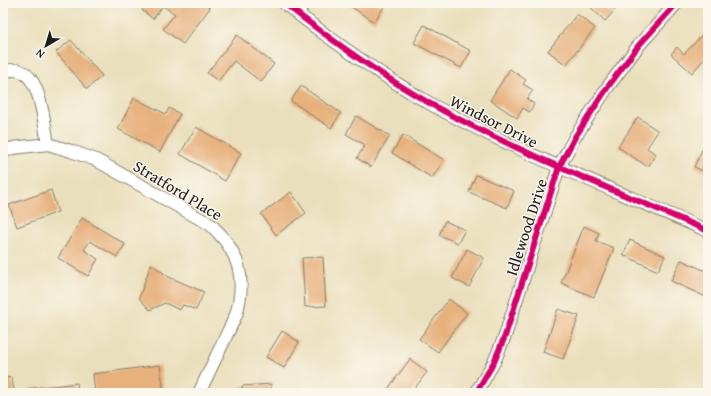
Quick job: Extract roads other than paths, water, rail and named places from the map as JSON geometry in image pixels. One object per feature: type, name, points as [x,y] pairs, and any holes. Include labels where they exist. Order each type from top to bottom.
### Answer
[{"type":"street","name":"Windsor Drive","points":[[284,3],[392,79],[435,106],[559,167],[708,231]]},
{"type":"street","points":[[297,13],[305,3]]},
{"type":"street","name":"Idlewood Drive","points":[[476,393],[494,362],[505,336],[559,167],[578,132],[607,88],[639,45],[677,3]]},
{"type":"street","points":[[3,72],[20,70],[30,77],[39,96],[48,144]]},
{"type":"street","name":"Stratford Place","points":[[3,152],[13,148],[48,144],[96,160],[211,225],[224,237],[233,250],[239,268],[242,287],[240,302],[236,315],[199,393]]}]
